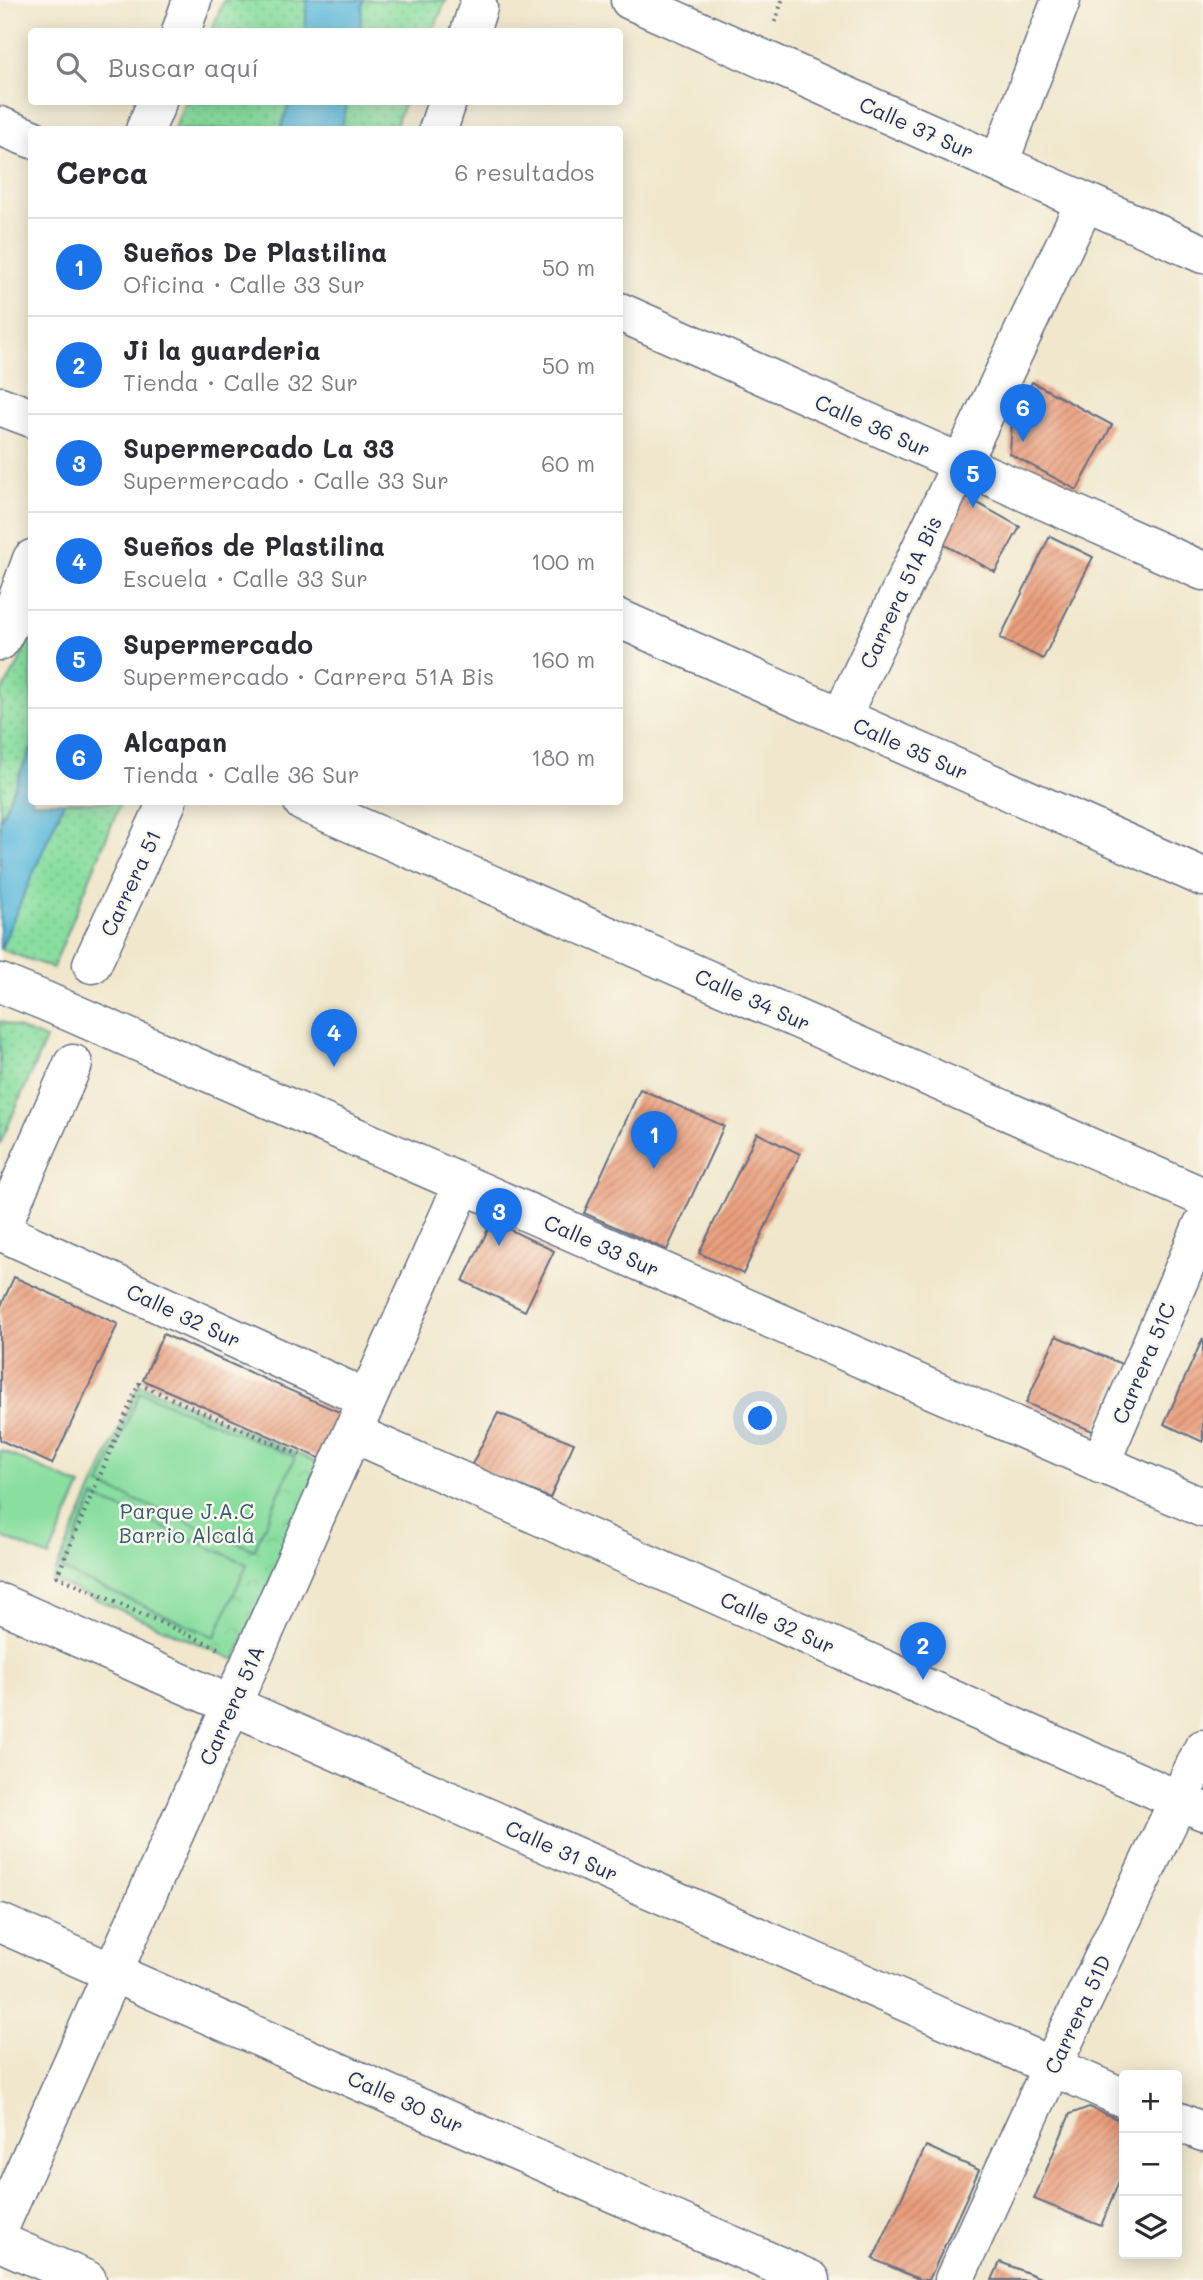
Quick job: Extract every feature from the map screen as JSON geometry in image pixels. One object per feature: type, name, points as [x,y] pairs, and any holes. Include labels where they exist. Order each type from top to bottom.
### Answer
[{"type":"street","points":[[182,28],[192,0]]},
{"type":"street","name":"Calle 37 Sur","points":[[630,0],[1203,254]]},
{"type":"street","points":[[999,163],[1061,0]]},
{"type":"street","points":[[147,126],[156,105]]},
{"type":"street","points":[[439,126],[446,105]]},
{"type":"street","points":[[0,126],[28,137]]},
{"type":"street","name":"Carrera 51A Bis","points":[[841,717],[1085,202]]},
{"type":"street","name":"Calle 36 Sur","points":[[623,313],[1203,571]]},
{"type":"street","points":[[0,406],[28,416]]},
{"type":"street","points":[[0,641],[28,570]]},
{"type":"street","name":"Calle 35 Sur","points":[[623,620],[1203,877]]},
{"type":"street","name":"Carrera 51","points":[[92,964],[166,805]]},
{"type":"street","name":"Calle 34 Sur","points":[[310,805],[1203,1196]]},
{"type":"street","name":"Calle 33 Sur","points":[[0,983],[1203,1508]]},
{"type":"street","points":[[0,1231],[73,1064]]},
{"type":"street","name":"Carrera 51A","points":[[0,2226],[463,1184]]},
{"type":"street","name":"Carrera 51C","points":[[1100,1464],[1203,1224]]},
{"type":"street","name":"Calle 32 Sur","points":[[0,1231],[360,1416],[1191,1805]]},
{"type":"street","name":"Calle 31 Sur","points":[[0,1603],[1119,2096]]},
{"type":"street","name":"Carrera 51D","points":[[954,2280],[1052,2066],[1191,1805],[1203,1749]]},
{"type":"street","name":"Calle 30 Sur","points":[[0,1923],[811,2280]]},
{"type":"street","points":[[1182,2123],[1203,2132]]},
{"type":"street","points":[[0,2242],[87,2280]]},
{"type":"path","points":[[774,24],[782,0]]},
{"type":"path","points":[[218,1648],[57,1576],[139,1384],[303,1456]]},
{"type":"green space","points":[[224,0],[446,0],[434,28],[213,28]]},
{"type":"green space","points":[[184,105],[404,105],[395,126],[176,126]]},
{"type":"green space","points":[[28,637],[28,805],[120,805],[53,968],[0,949],[0,694],[18,665]]},
{"type":"green space","points":[[0,1021],[46,1039],[0,1144]]},
{"type":"green space","name":"Parque J.A.C Barrio Alcalá","points":[[139,1384],[323,1465],[235,1660],[52,1580]]},
{"type":"green space","points":[[140,1392],[295,1457],[254,1550],[100,1485]]},
{"type":"green space","points":[[0,1450],[81,1486],[49,1557],[0,1536]]},
{"type":"green space","points":[[94,1497],[247,1564],[215,1637],[62,1570]]},
{"type":"water","points":[[307,0],[363,0],[360,28],[305,28]]},
{"type":"water","points":[[288,105],[347,105],[342,126],[282,126]]},
{"type":"water","points":[[28,755],[28,805],[63,805],[0,950],[0,820]]},
{"type":"building","points":[[1032,382],[1112,425],[1077,490],[1010,454],[1012,420]]},
{"type":"building","points":[[963,495],[1020,527],[995,572],[937,541]]},
{"type":"building","points":[[1050,536],[1093,557],[1043,659],[1000,638]]},
{"type":"building","points":[[640,1089],[724,1126],[667,1250],[584,1213]]},
{"type":"building","points":[[757,1133],[800,1154],[743,1274],[699,1253]]},
{"type":"building","points":[[492,1221],[554,1251],[525,1311],[463,1281]]},
{"type":"building","points":[[14,1277],[118,1324],[52,1464],[0,1440],[0,1308]]},
{"type":"building","points":[[163,1334],[346,1415],[326,1461],[143,1380]]},
{"type":"building","points":[[1056,1336],[1124,1365],[1095,1432],[1026,1403]]},
{"type":"building","points":[[1203,1338],[1203,1442],[1164,1424]]},
{"type":"building","points":[[498,1413],[574,1443],[550,1498],[471,1466]]},
{"type":"building","points":[[1089,2107],[1119,2120],[1119,2181],[1101,2226],[1034,2199],[1070,2114]]},
{"type":"building","points":[[926,2146],[979,2170],[929,2280],[921,2280],[873,2259]]},
{"type":"building","points":[[1000,2262],[1046,2280],[992,2280]]},
{"type":"place","name":"Alcapan","points":[[1023,442]]},
{"type":"place","name":"Supermercado","points":[[973,508]]},
{"type":"place","name":"Sueños de Plastilina","points":[[334,1067]]},
{"type":"place","name":"Sueños De Plastilina","points":[[654,1169]]},
{"type":"place","name":"Supermercado La 33","points":[[499,1246]]},
{"type":"place","name":"Ji la guarderia","points":[[923,1680]]}]
